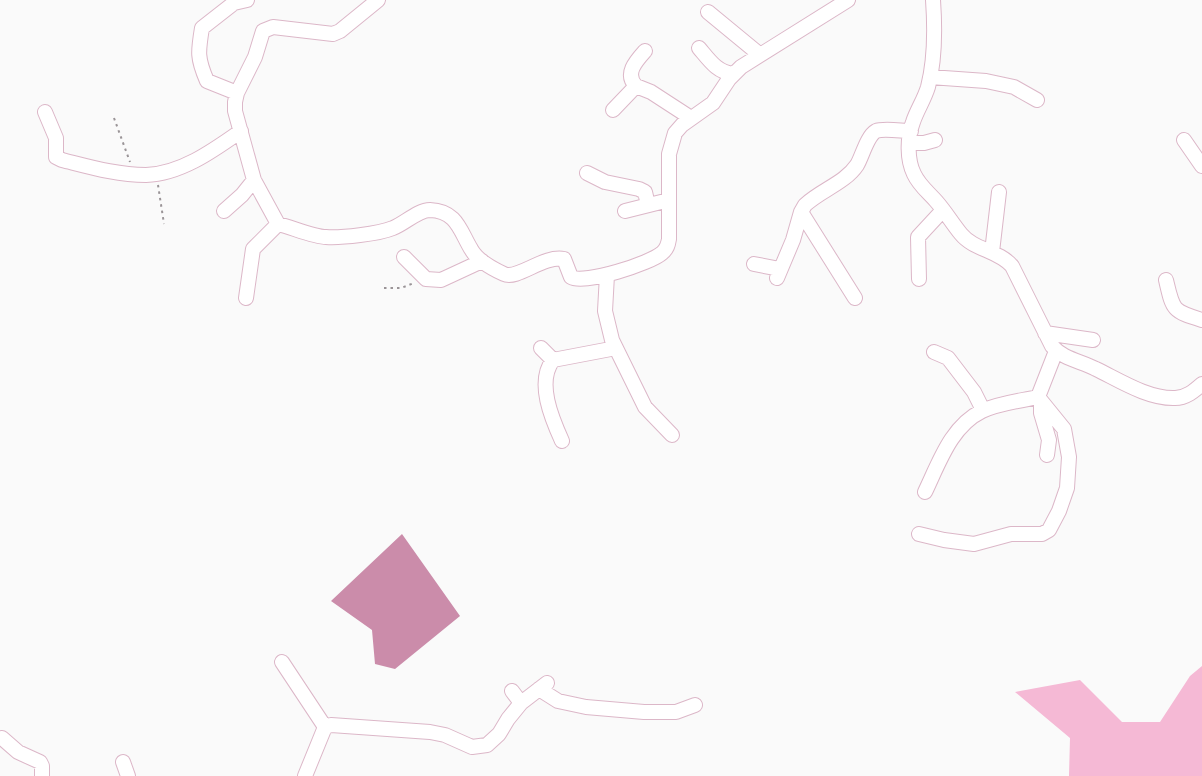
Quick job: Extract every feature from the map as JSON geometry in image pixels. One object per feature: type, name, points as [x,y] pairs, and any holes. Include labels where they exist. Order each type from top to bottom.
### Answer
[{"type":"street","points":[[237,93],[207,81],[199,63],[198,50],[202,28],[234,3],[247,0]]},
{"type":"street","points":[[378,0],[340,32],[333,34],[273,27],[268,28],[261,36],[234,102],[254,180],[278,224],[324,238],[383,232],[428,210],[444,212],[461,228],[471,250],[482,261],[506,275],[519,274],[537,263],[559,258],[564,259],[571,277],[575,280],[606,275],[651,259],[664,252],[668,246],[669,239],[669,154],[675,133],[682,125],[713,103],[733,74],[759,54],[848,0]]},
{"type":"street","points":[[933,0],[934,32],[930,77],[910,137],[910,163],[918,181],[963,236],[970,242],[1006,259],[1012,266],[1056,351],[1126,385],[1167,398],[1184,397],[1202,384]]},
{"type":"street","points":[[708,12],[759,54]]},
{"type":"street","points":[[699,48],[716,68],[733,74]]},
{"type":"street","points":[[645,50],[634,63],[630,73],[631,81],[636,86],[651,92],[691,118]]},
{"type":"street","points":[[930,77],[986,81],[1014,87],[1037,100]]},
{"type":"street","points":[[614,110],[636,86]]},
{"type":"street","points":[[44,112],[56,138],[56,157],[115,173],[148,175],[174,169],[209,153],[241,131]]},
{"type":"street","points":[[754,264],[778,273],[793,240],[801,212],[810,200],[851,172],[858,164],[874,132],[880,130],[910,137],[924,143],[935,140]]},
{"type":"street","points":[[1184,140],[1202,166]]},
{"type":"street","points":[[587,173],[605,182],[645,192],[648,205]]},
{"type":"street","points":[[224,211],[242,195],[254,180]]},
{"type":"street","points":[[992,252],[999,192]]},
{"type":"street","points":[[624,211],[669,200]]},
{"type":"street","points":[[919,279],[918,237],[943,210]]},
{"type":"street","points":[[801,212],[855,298]]},
{"type":"street","points":[[246,298],[253,249],[278,224]]},
{"type":"street","points":[[404,257],[426,279],[441,280],[482,261]]},
{"type":"street","points":[[606,275],[605,311],[612,340],[645,407],[672,435]]},
{"type":"street","points":[[1166,280],[1170,298],[1176,310],[1202,320]]},
{"type":"street","points":[[1045,333],[1093,340]]},
{"type":"street","points":[[541,348],[553,360]]},
{"type":"street","points":[[562,441],[549,411],[546,390],[547,367],[553,360],[616,348]]},
{"type":"street","points":[[1047,455],[1049,440],[1041,413],[1040,399],[1056,351]]},
{"type":"street","points":[[934,352],[948,358],[974,392],[983,410]]},
{"type":"street","points":[[925,492],[958,428],[970,418],[983,410],[1040,399]]},
{"type":"street","points":[[919,534],[974,544],[1011,534],[1042,534],[1049,530],[1067,488],[1069,457],[1064,429],[1040,399]]},
{"type":"street","points":[[282,662],[325,727]]},
{"type":"street","points":[[305,776],[325,727],[330,725],[430,732],[444,735],[472,747],[487,745],[499,734],[521,703],[543,686],[558,701],[586,708],[676,712],[695,705]]},
{"type":"street","points":[[512,691],[521,703]]},
{"type":"street","points":[[2,738],[18,752],[40,762],[42,776]]},
{"type":"street","points":[[123,762],[128,776]]},
{"type":"path","points":[[114,118],[134,174]]},
{"type":"path","points":[[156,173],[164,224]]},
{"type":"path","points":[[384,288],[401,288],[426,279]]},
{"type":"shaded area","points":[[402,534],[460,616],[395,669],[375,664],[372,630],[331,601]]},
{"type":"shaded area","points":[[1202,666],[1202,776],[1069,776],[1070,738],[1015,692],[1080,680],[1122,722],[1160,722],[1190,676]]}]
